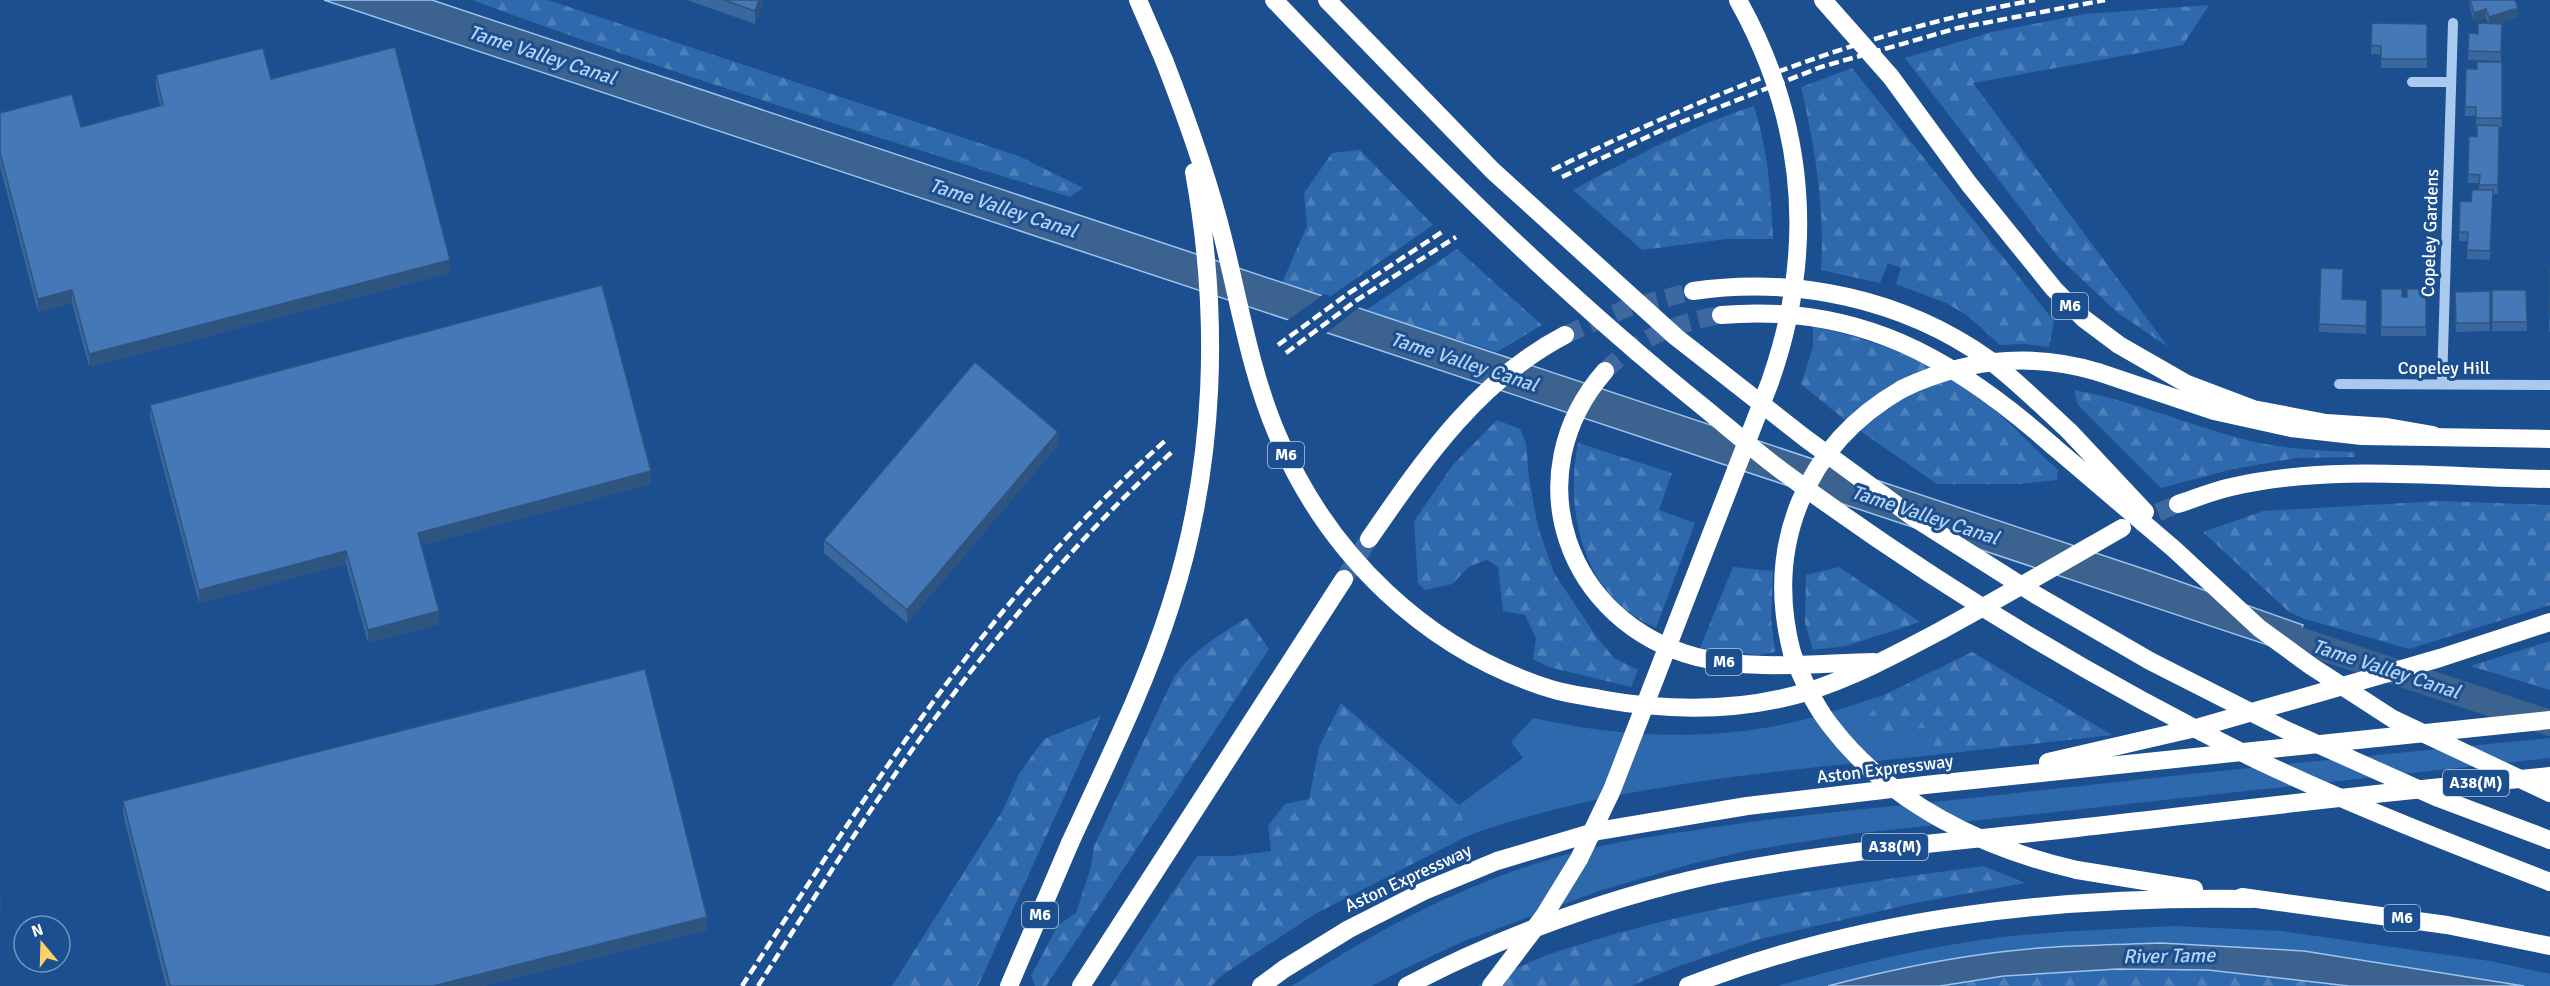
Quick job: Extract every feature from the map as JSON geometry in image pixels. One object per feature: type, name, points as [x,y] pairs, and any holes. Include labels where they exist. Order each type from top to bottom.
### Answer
[{"type":"highway","name":"M6","points":[[1138,0],[1164,60],[1210,190],[1256,374],[1286,454],[1320,517],[1345,551],[1379,586],[1449,641],[1488,663],[1552,689],[1629,705],[1677,708],[1744,705],[1810,690],[1882,662],[1987,606],[2122,528]]},
{"type":"highway","points":[[1274,0],[1402,134],[1511,241],[1654,368],[1780,470],[1890,547],[2011,624],[2129,693],[2261,761],[2421,832],[2550,882]]},
{"type":"highway","points":[[1327,0],[1493,171],[1676,337],[1805,438],[1913,517],[2036,595],[2150,661],[2288,731],[2436,797],[2550,840]]},
{"type":"highway","points":[[1491,986],[1544,916],[1579,859],[1612,790],[1734,478],[1786,332],[1793,300],[1799,237],[1795,163],[1785,113],[1773,74],[1757,36],[1737,0]]},
{"type":"highway","name":"M6","points":[[1823,0],[1891,77],[1969,184],[2054,289],[2083,318],[2119,345],[2195,388],[2253,409],[2326,423],[2387,427],[2433,435]]},
{"type":"highway","name":"M6","points":[[1009,986],[1070,843],[1137,696],[1159,640],[1185,554],[1203,456],[1210,356],[1207,256],[1191,157],[1164,60]]},
{"type":"highway","points":[[1693,291],[1780,286],[1820,291],[1874,304],[1940,331],[1986,358],[2007,374],[2070,432],[2138,504],[2174,549]]},
{"type":"highway","points":[[1729,314],[1783,313],[1858,327],[1897,341],[1964,376],[1993,396],[2174,549],[2259,628],[2338,684],[2393,719],[2550,793]]},
{"type":"highway","points":[[1369,539],[1427,456],[1471,406],[1513,369],[1565,335]]},
{"type":"highway","name":"M6","points":[[2550,439],[2433,435],[2362,436],[2271,425],[2195,406],[2082,367],[2032,360],[1998,361],[1965,366],[1902,389],[1875,406],[1850,427],[1829,451],[1811,478],[1800,501],[1788,538],[1783,576],[1784,615],[1792,652],[1808,689],[1829,724],[1872,769],[1898,791],[1948,823],[2022,855],[2077,870],[2252,899],[2447,925],[2550,946]]},
{"type":"highway","name":"M6","points":[[1605,371],[1585,396],[1571,424],[1562,454],[1559,497],[1564,528],[1574,558],[1590,586],[1612,611],[1637,631],[1696,657],[1755,664],[1882,662]]},
{"type":"highway","points":[[2178,504],[2231,487],[2321,474],[2550,479]]},
{"type":"highway","points":[[1081,986],[1344,579]]},
{"type":"highway","points":[[1925,785],[2111,748],[2200,727],[2322,693],[2550,622]]},
{"type":"highway","name":"Aston Expressway","points":[[1261,986],[1349,928],[1424,891],[1497,861],[1608,829],[1703,813],[1925,785],[2550,720]]},
{"type":"highway","name":"A38(M)","points":[[1407,986],[1467,957],[1547,925],[1604,905],[1725,873],[1916,844],[2251,809],[2401,790],[2550,776]]},
{"type":"highway","points":[[1688,986],[1814,946],[1930,920],[2044,906],[2135,899],[2252,899]]},
{"type":"street","name":"Copeley Gardens","points":[[2442,384],[2453,23]]},
{"type":"street","points":[[2412,82],[2451,82]]},
{"type":"street","name":"Copeley Hill","points":[[2339,384],[2550,385]]},
{"type":"green space","points":[[472,0],[548,0],[1019,156],[1083,188],[1070,197],[695,78]]},
{"type":"green space","points":[[2209,5],[2183,45],[1973,83],[2168,347],[2118,313],[2058,257],[1905,58],[1992,32],[2085,14]]},
{"type":"green space","points":[[1852,68],[2054,321],[2049,347],[2025,344],[2000,345],[1968,316],[1946,303],[1896,284],[1901,268],[1888,263],[1880,283],[1821,270],[1822,224],[1818,178],[1801,87]]},
{"type":"green space","points":[[1754,106],[1763,139],[1768,172],[1773,239],[1726,239],[1642,250],[1573,190],[1685,133]]},
{"type":"green space","points":[[1360,150],[1433,225],[1328,298],[1282,283],[1307,226],[1304,193],[1332,153]]},
{"type":"green space","points":[[1457,249],[1542,325],[1497,352],[1366,310]]},
{"type":"green space","points":[[1813,327],[1880,345],[1946,375],[1994,409],[2058,470],[2057,480],[2019,484],[1937,484],[1846,421],[1801,384],[1813,347]]},
{"type":"green space","points":[[2074,390],[2119,400],[2250,441],[2315,450],[2355,452],[2355,457],[2296,458],[2233,469],[2161,488],[2078,405]]},
{"type":"green space","points":[[1497,420],[1520,429],[1526,443],[1529,478],[1538,527],[1554,573],[1596,636],[1614,658],[1638,670],[1631,687],[1549,667],[1533,659],[1536,638],[1525,615],[1503,611],[1498,567],[1487,560],[1470,566],[1452,584],[1425,590],[1418,583],[1414,521],[1452,466]]},
{"type":"green space","points":[[1578,443],[1672,473],[1659,510],[1695,523],[1656,628],[1631,614],[1611,596],[1596,575],[1585,551],[1574,497],[1574,470]]},
{"type":"green space","points":[[2439,501],[2550,505],[2550,605],[2409,649],[2305,619],[2289,612],[2203,532],[2263,511]]},
{"type":"green space","points":[[1733,567],[1773,571],[1771,619],[1775,652],[1758,655],[1700,648]]},
{"type":"green space","points":[[1839,567],[1920,622],[1846,646],[1813,650],[1805,623],[1806,575]]},
{"type":"green space","points":[[1247,618],[1269,649],[1046,986],[1035,986],[1031,976],[1058,925],[1076,913],[1091,867],[1094,846],[1173,679],[1197,652]]},
{"type":"green space","points":[[2550,641],[2550,690],[2470,666]]},
{"type":"green space","points":[[1972,652],[2112,735],[1934,755],[1934,726],[1870,737],[1860,728],[1884,695]]},
{"type":"green space","points":[[1884,695],[1861,728],[1935,726],[1934,755],[1757,774],[1640,791],[1581,803],[1467,836],[1459,805],[1523,758],[1511,742],[1533,718],[1621,732],[1711,734],[1785,724]]},
{"type":"green space","points":[[1341,703],[1459,805],[1467,836],[1315,914],[1224,974],[1211,986],[1110,986],[1197,856],[1233,856],[1271,851],[1268,826],[1285,804],[1309,799],[1319,747]]},
{"type":"green space","points":[[1101,716],[978,986],[892,986],[1003,810],[1019,774],[1044,739]]},
{"type":"green space","points":[[2550,738],[2550,758],[1852,834],[1746,851],[1691,864],[1602,890],[1464,941],[1372,986],[1292,986],[1355,946],[1455,894],[1525,867],[1608,844],[1805,815]]},
{"type":"green space","points":[[1984,866],[2025,883],[1915,903],[1760,939],[1676,967],[1631,986],[1478,986],[1551,954],[1614,934],[1666,921],[1771,898]]},
{"type":"green space","points":[[2173,926],[2281,931],[2490,961],[2550,974],[2550,986],[2524,986],[2304,951],[2161,943],[2059,946],[2000,952],[1938,961],[1828,986],[1777,986],[1872,961],[1994,938]]},
{"type":"green space","points":[[2118,969],[2208,970],[2349,986],[1940,986],[2004,976]]},
{"type":"water","points":[[324,0],[432,0],[2150,571],[2303,625],[2292,653]]},
{"type":"water","name":"River Tame","points":[[2161,943],[2304,951],[2524,986],[2349,986],[2208,970],[2118,969],[2004,976],[1940,986],[1828,986],[1914,966],[2000,952]]},
{"type":"pier","points":[[1324,294],[1361,306],[1324,335],[1285,322]]},
{"type":"building","points":[[724,0],[759,0],[755,11]]},
{"type":"building","points":[[2470,0],[2515,0],[2518,8],[2489,17],[2486,9],[2474,13]]},
{"type":"building","points":[[2372,23],[2427,24],[2427,59],[2381,59],[2381,46],[2371,45]]},
{"type":"building","points":[[2478,23],[2502,24],[2501,52],[2468,51],[2469,33],[2478,34]]},
{"type":"building","points":[[395,47],[450,260],[89,354],[72,290],[38,299],[0,153],[0,113],[72,94],[81,127],[163,105],[156,75],[263,48],[271,79]]},
{"type":"building","points":[[2477,62],[2502,62],[2502,118],[2476,118],[2476,107],[2465,107],[2466,69],[2477,69]]},
{"type":"building","points":[[2477,125],[2499,126],[2498,185],[2479,185],[2480,175],[2468,174],[2469,136],[2477,137]]},
{"type":"building","points":[[2472,190],[2493,190],[2490,251],[2467,250],[2468,232],[2459,232],[2460,201],[2471,202]]},
{"type":"building","points":[[2550,266],[2550,315],[2549,315]]},
{"type":"building","points":[[2321,268],[2343,269],[2342,299],[2367,300],[2366,326],[2319,324]]},
{"type":"building","points":[[602,285],[651,471],[418,533],[439,611],[368,630],[346,551],[199,590],[150,405]]},
{"type":"building","points":[[2381,289],[2402,289],[2402,297],[2407,297],[2407,289],[2426,289],[2426,327],[2381,327]]},
{"type":"building","points":[[2492,290],[2526,290],[2527,322],[2492,322]]},
{"type":"building","points":[[2490,291],[2490,323],[2456,323],[2455,292]]},
{"type":"building","points":[[975,362],[1058,432],[907,610],[824,540]]},
{"type":"building","points":[[645,669],[707,917],[433,986],[170,986],[123,801]]},
{"type":"waterway","name":"Tame Valley Canal","points":[[2266,629],[2550,723]]},
{"type":"tunnel","points":[[1565,335],[1627,308],[1693,291]]},
{"type":"tunnel","points":[[1605,371],[1631,349],[1658,334],[1688,322],[1721,315]]},
{"type":"tunnel","points":[[2133,523],[2178,504]]},
{"type":"tunnel","points":[[1344,579],[1369,539]]},
{"type":"railway","points":[[1552,170],[1669,116],[1788,68],[1909,29],[2035,0]]},
{"type":"railway","points":[[1562,177],[1664,129],[1821,67],[1958,28],[2105,0]]},
{"type":"railway","points":[[1278,345],[1349,293],[1445,230]]},
{"type":"railway","points":[[1286,353],[1357,300],[1456,237]]},
{"type":"railway","points":[[742,986],[886,769],[988,630],[1043,564],[1102,500],[1166,440]]},
{"type":"railway","points":[[758,986],[889,783],[963,682],[1019,612],[1079,545],[1174,450]]}]
